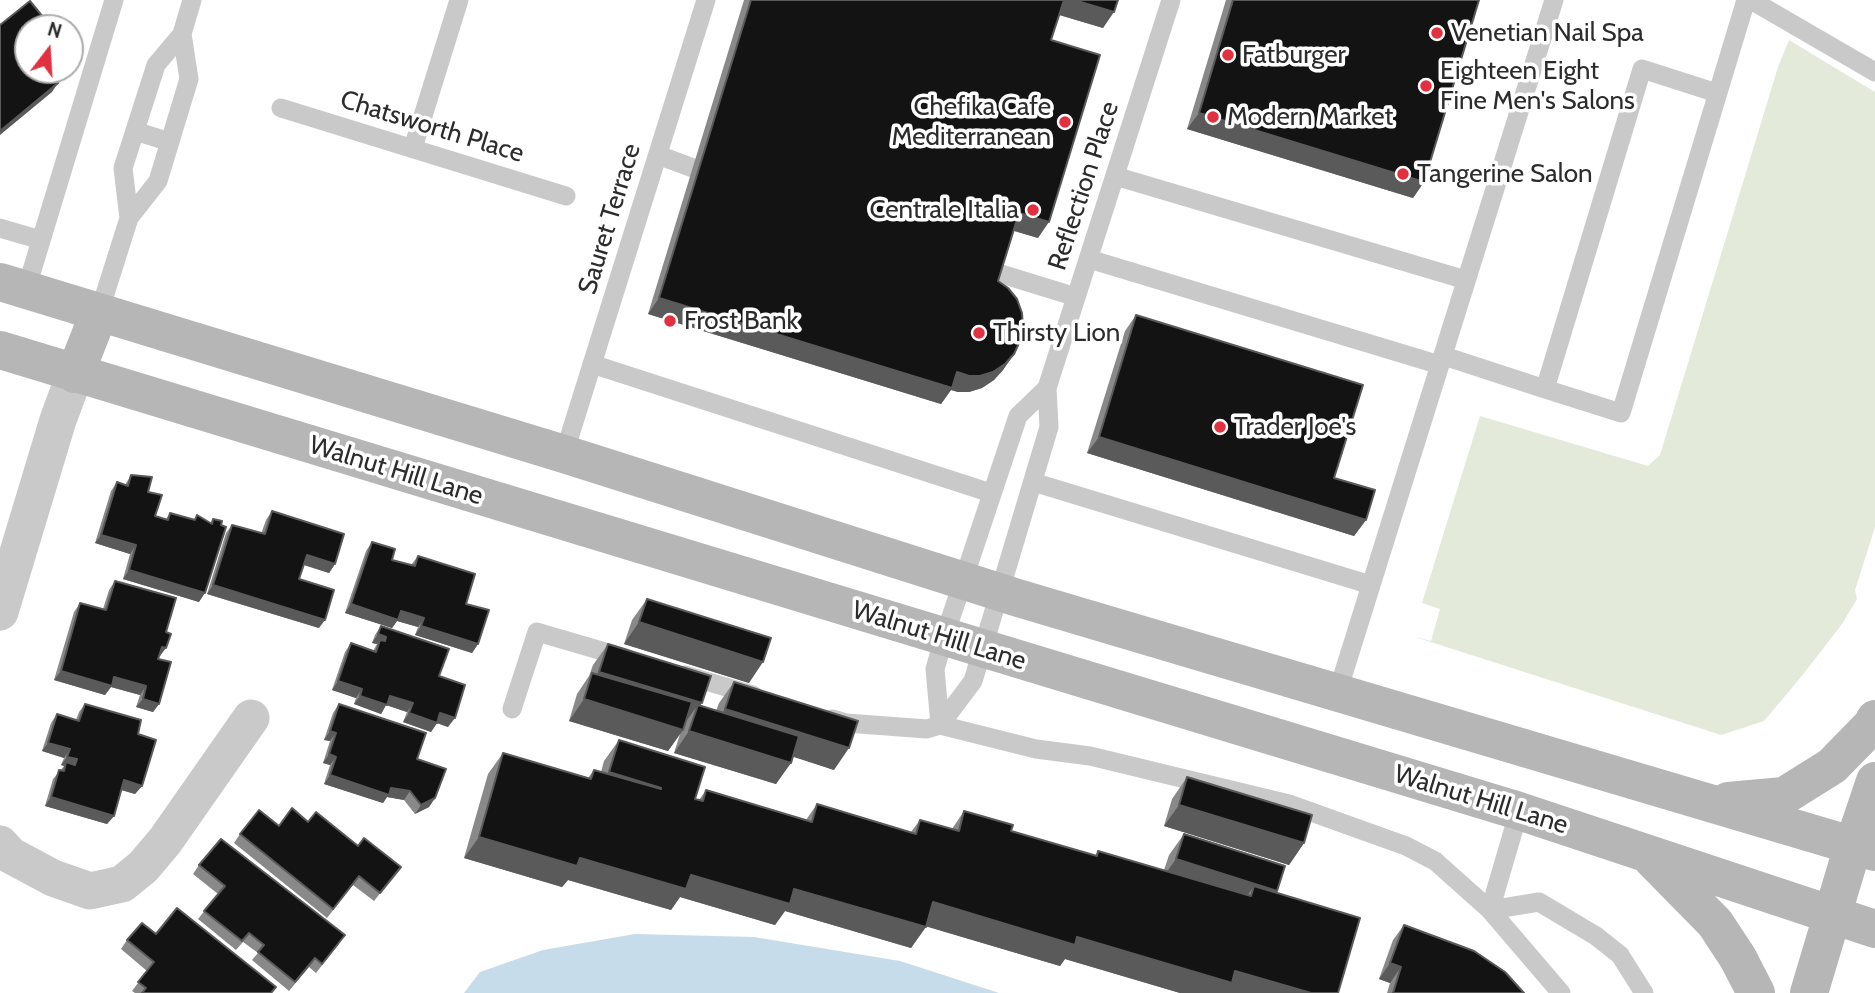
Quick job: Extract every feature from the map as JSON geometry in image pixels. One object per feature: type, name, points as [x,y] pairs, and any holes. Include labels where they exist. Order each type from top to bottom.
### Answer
[{"type":"main road","points":[[13,286],[564,454],[981,587],[1864,849]]},
{"type":"main road","points":[[75,374],[99,313]]},
{"type":"main road","name":"Walnut Hill Lane","points":[[0,351],[1519,811],[1875,929]]},
{"type":"main road","points":[[1708,803],[1784,796],[1832,766],[1875,719]]},
{"type":"main road","points":[[1809,993],[1832,915],[1864,849],[1875,781]]},
{"type":"main road","points":[[1646,853],[1715,923],[1738,958],[1756,993]]},
{"type":"street","points":[[0,612],[58,420],[75,374]]},
{"type":"street","points":[[0,844],[10,855],[53,878],[90,891],[122,884],[142,867],[165,841],[251,719]]},
{"type":"lane","points":[[13,286],[41,240],[114,0]]},
{"type":"lane","points":[[130,218],[123,168],[156,65],[182,34],[192,0]]},
{"type":"lane","points":[[413,148],[459,0]]},
{"type":"lane","name":"Sauret Terrace","points":[[564,454],[706,0]]},
{"type":"lane","name":"Reflection Place","points":[[940,725],[935,669],[944,638],[981,587],[1033,482],[1049,427],[1047,388],[1171,0]]},
{"type":"lane","points":[[1337,694],[1554,0]]},
{"type":"lane","points":[[1089,260],[1545,388],[1621,413],[1717,93],[1749,0],[1875,72]]},
{"type":"lane","points":[[99,313],[130,218],[158,181],[189,79],[182,34]]},
{"type":"lane","points":[[1545,388],[1642,69],[1717,93]]},
{"type":"lane","name":"Chatsworth Place","points":[[281,108],[566,196]]},
{"type":"lane","points":[[135,131],[170,142]]},
{"type":"lane","points":[[657,155],[693,168]]},
{"type":"lane","points":[[1115,176],[1466,280]]},
{"type":"lane","points":[[0,228],[41,240]]},
{"type":"lane","points":[[995,272],[1076,298]]},
{"type":"lane","points":[[592,365],[991,493]]},
{"type":"lane","name":"Reflection Place","points":[[940,725],[972,681],[982,649],[981,587],[991,493],[1018,416],[1047,388]]},
{"type":"lane","points":[[1033,482],[1371,585]]},
{"type":"lane","points":[[512,709],[537,632],[644,663]]},
{"type":"lane","points":[[671,671],[765,699]]},
{"type":"lane","points":[[819,715],[846,723],[927,729],[940,725],[1036,750],[1090,756],[1289,804],[1406,846],[1435,861],[1490,911],[1561,993]]},
{"type":"lane","points":[[1490,911],[1519,811]]},
{"type":"lane","points":[[1490,911],[1539,902],[1596,936],[1620,955],[1644,993]]},
{"type":"green space","points":[[1789,40],[1875,92],[1875,527],[1855,590],[1857,599],[1842,624],[1764,721],[1721,735],[1412,636],[1431,641],[1440,609],[1422,603],[1480,416],[1648,466],[1660,455],[1778,67]]},
{"type":"water","points":[[635,934],[754,937],[900,961],[999,993],[464,993],[480,972],[543,950]]},
{"type":"building","points":[[751,0],[1064,0],[1051,40],[1100,55],[1049,222],[1019,213],[998,281],[1017,299],[1022,313],[1020,341],[1005,364],[980,376],[957,372],[952,388],[659,298]]},
{"type":"building","points":[[1074,0],[1118,0],[1114,12]]},
{"type":"building","points":[[1233,0],[1479,0],[1424,182],[1199,113]]},
{"type":"building","points":[[30,1],[41,14],[14,14],[14,84],[57,84],[0,131],[0,25]]},
{"type":"building","name":"Trader Joe's","points":[[1136,315],[1363,385],[1334,478],[1375,490],[1366,520],[1099,437]]},
{"type":"building","points":[[131,475],[152,477],[148,492],[162,495],[155,516],[168,520],[170,513],[195,520],[197,515],[212,524],[213,519],[222,521],[221,525],[226,527],[205,593],[129,570],[136,545],[101,535],[117,482],[128,486]]},
{"type":"building","points":[[272,511],[344,534],[335,564],[307,555],[299,579],[334,590],[325,620],[213,585],[232,525],[265,534]]},
{"type":"building","points":[[372,542],[395,549],[392,560],[415,566],[418,556],[475,574],[466,604],[489,610],[478,644],[421,626],[424,618],[401,611],[398,620],[351,604]]},
{"type":"building","points":[[115,581],[176,598],[166,632],[171,634],[158,659],[171,662],[159,704],[143,699],[146,686],[114,677],[112,686],[61,671],[80,603],[106,610]]},
{"type":"building","points":[[647,599],[771,638],[763,662],[639,622]]},
{"type":"building","points":[[381,626],[449,649],[439,676],[465,685],[455,718],[440,713],[437,723],[409,713],[413,703],[390,696],[387,705],[360,696],[362,689],[338,681],[351,643],[376,652],[380,640],[385,641],[386,637],[378,634]]},
{"type":"building","points":[[608,644],[711,676],[702,703],[599,672]]},
{"type":"building","points":[[592,673],[692,702],[683,730],[584,699]]},
{"type":"building","points":[[734,682],[858,721],[849,748],[725,709]]},
{"type":"building","points":[[85,704],[141,720],[138,734],[156,740],[142,786],[124,780],[114,816],[51,797],[59,770],[64,771],[66,762],[75,765],[77,759],[67,757],[70,749],[48,743],[57,714],[79,721]]},
{"type":"building","points":[[339,704],[426,733],[417,759],[446,769],[435,798],[421,805],[410,791],[391,788],[389,795],[330,775],[336,757],[329,754],[336,733],[330,731]]},
{"type":"building","points":[[698,705],[799,736],[791,763],[689,731]]},
{"type":"building","points":[[619,740],[705,767],[695,799],[703,801],[706,790],[812,822],[817,804],[916,834],[920,820],[959,831],[964,811],[1013,825],[1011,831],[1097,856],[1098,851],[1251,896],[1254,886],[1360,918],[1338,993],[1311,993],[1235,971],[1232,983],[1077,937],[1075,945],[933,902],[926,927],[794,889],[790,904],[691,875],[686,889],[580,858],[577,866],[479,837],[503,753],[591,779],[594,770],[661,789],[609,772]]},
{"type":"building","points":[[1187,777],[1312,815],[1304,843],[1179,805]]},
{"type":"building","points":[[292,808],[308,822],[316,812],[358,846],[364,838],[401,867],[380,893],[359,876],[333,909],[240,834],[259,810],[279,826]]},
{"type":"building","points":[[1184,834],[1285,866],[1277,891],[1176,859]]},
{"type":"building","points":[[221,839],[345,935],[322,964],[315,958],[295,982],[258,952],[264,945],[249,933],[242,941],[204,911],[225,886],[199,865]]},
{"type":"building","points":[[177,908],[276,987],[271,993],[142,993],[146,988],[138,982],[154,962],[127,940],[142,923],[156,934]]},
{"type":"building","points":[[1404,925],[1474,951],[1505,972],[1524,993],[1393,993],[1401,967],[1390,963]]},
{"type":"place","name":"Venetian Nail Spa","points":[[1437,33]]},
{"type":"place","name":"Fatburger","points":[[1228,55]]},
{"type":"place","name":"Eighteen Eight Fine Men's Salons","points":[[1426,86]]},
{"type":"place","name":"Modern Market","points":[[1213,117]]},
{"type":"place","name":"Chefika Cafe Mediterranean","points":[[1065,122]]},
{"type":"place","name":"Tangerine Salon","points":[[1403,174]]},
{"type":"place","name":"Centrale Italia","points":[[1033,210]]},
{"type":"place","name":"Frost Bank","points":[[670,321]]},
{"type":"place","name":"Thirsty Lion","points":[[979,333]]},
{"type":"place","name":"Trader Joe's","points":[[1220,427]]}]
